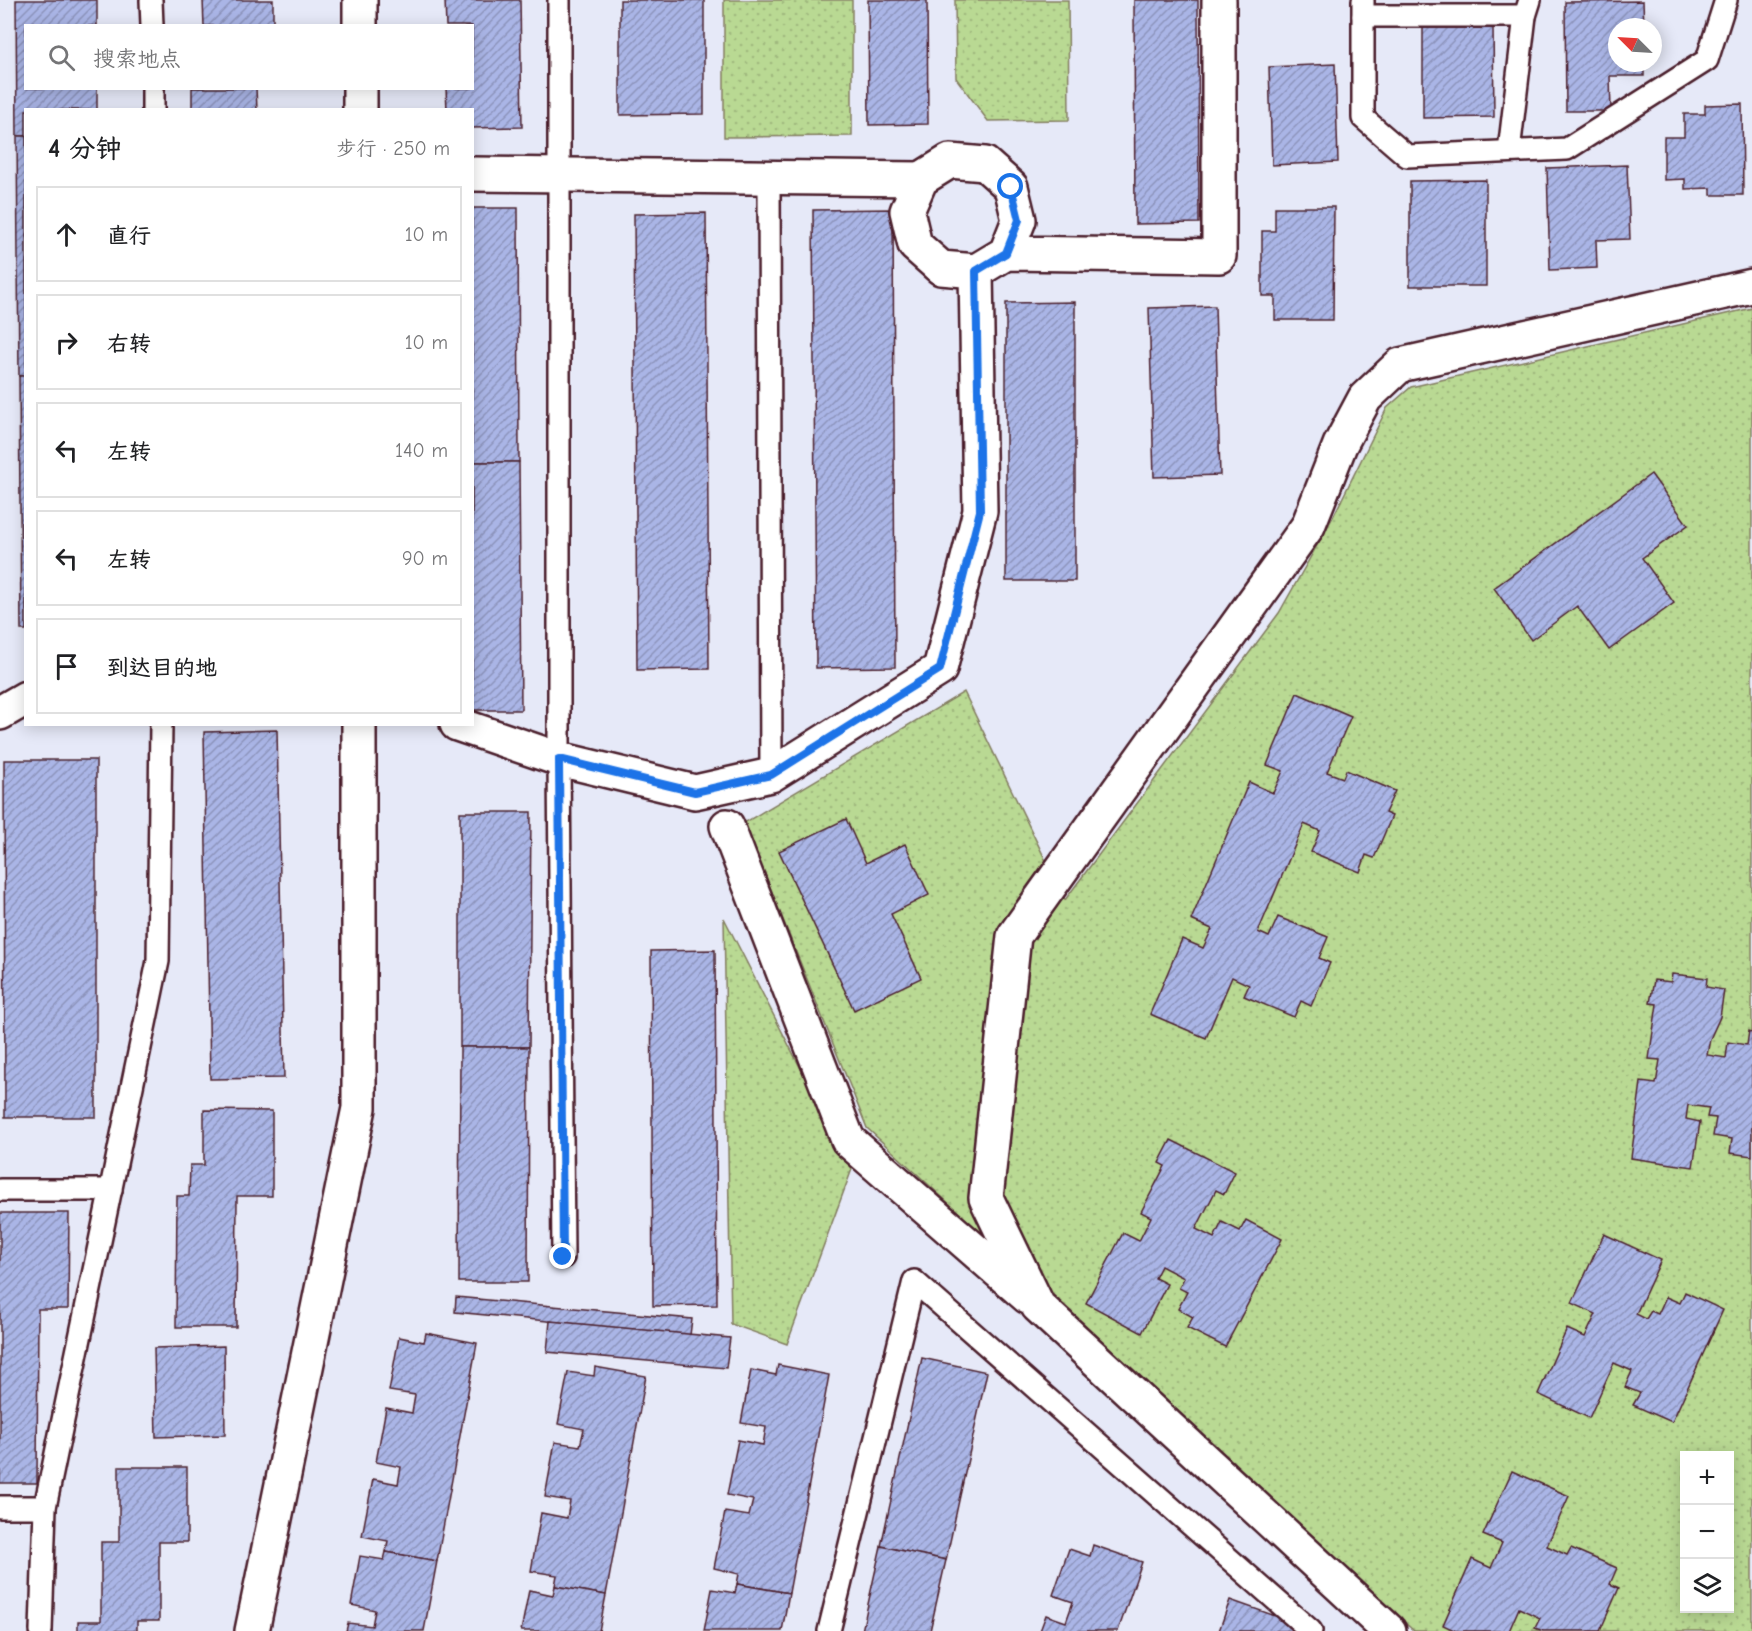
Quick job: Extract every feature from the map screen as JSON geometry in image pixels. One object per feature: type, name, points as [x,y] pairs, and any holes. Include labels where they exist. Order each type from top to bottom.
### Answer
[{"type":"street","points":[[360,0],[360,24]]},
{"type":"street","points":[[921,179],[907,211],[915,245],[941,268],[976,271],[1006,253],[1219,256],[1219,0]]},
{"type":"street","points":[[360,90],[360,108]]},
{"type":"street","points":[[474,174],[921,179],[950,161],[985,164],[1011,187],[1019,220],[1006,253]]},
{"type":"street","points":[[463,726],[559,759],[695,792],[771,775],[940,669],[980,511],[976,271]]},
{"type":"street","points":[[1038,1306],[986,1198],[1014,936],[1308,526],[1340,445],[1365,398],[1400,365],[1752,286]]},
{"type":"street","points":[[0,713],[24,699]]},
{"type":"street","points":[[252,1631],[359,1108],[359,726]]},
{"type":"street","points":[[727,826],[848,1140],[1038,1306],[1389,1631]]},
{"type":"lane","points":[[151,0],[152,24]]},
{"type":"lane","points":[[559,0],[559,759],[563,1257]]},
{"type":"lane","points":[[1509,151],[1527,8],[1363,8],[1363,118],[1407,156],[1567,149],[1707,60],[1726,0]]},
{"type":"lane","points":[[153,90],[153,108]]},
{"type":"lane","points":[[769,178],[771,775]]},
{"type":"lane","points":[[41,1631],[45,1507],[158,961],[161,726]]},
{"type":"lane","points":[[0,1190],[111,1190]]},
{"type":"lane","points":[[829,1631],[914,1281],[1311,1631]]},
{"type":"lane","points":[[0,1507],[45,1507]]},
{"type":"green space","points":[[724,0],[852,0],[852,136],[724,137]]},
{"type":"green space","points":[[955,0],[1068,0],[1069,120],[988,121],[956,78]]},
{"type":"green space","points":[[1752,308],[1752,1631],[1414,1631],[867,1128],[744,823],[964,692],[1065,900],[1279,613],[1333,517],[1387,408],[1411,387]]},
{"type":"green space","points":[[724,918],[852,1169],[787,1344],[731,1324]]},
{"type":"building","points":[[16,0],[97,0],[97,24],[24,24],[24,90],[97,90],[97,108],[24,108],[24,136],[17,136]]},
{"type":"building","points":[[203,0],[273,0],[273,24],[204,24]]},
{"type":"building","points":[[445,0],[520,0],[522,127],[474,128],[474,108],[447,108],[446,90],[474,90],[474,24],[446,24]]},
{"type":"building","points":[[620,0],[704,0],[704,114],[620,115]]},
{"type":"building","points":[[868,0],[927,0],[928,124],[869,125]]},
{"type":"building","points":[[1134,0],[1198,0],[1199,223],[1135,224]]},
{"type":"building","points":[[1643,1],[1644,18],[1608,18],[1608,72],[1644,72],[1644,76],[1610,76],[1611,111],[1566,111],[1565,2]]},
{"type":"building","points":[[1423,27],[1493,27],[1494,117],[1423,118]]},
{"type":"building","points":[[1335,64],[1338,162],[1272,165],[1269,67]]},
{"type":"building","points":[[192,90],[256,90],[257,108],[192,108]]},
{"type":"building","points":[[1742,104],[1743,195],[1711,195],[1711,188],[1685,189],[1685,179],[1664,180],[1664,137],[1684,137],[1684,114],[1705,114],[1705,105]]},
{"type":"building","points":[[17,136],[24,136],[24,376],[19,376]]},
{"type":"building","points":[[1627,165],[1630,239],[1596,240],[1597,268],[1550,270],[1547,168]]},
{"type":"building","points":[[1486,180],[1486,286],[1410,286],[1410,181]]},
{"type":"building","points":[[1275,207],[1334,207],[1333,320],[1275,320],[1275,296],[1262,296],[1262,231],[1275,231]]},
{"type":"building","points":[[474,208],[518,208],[519,462],[474,462]]},
{"type":"building","points":[[893,209],[895,667],[816,668],[813,210]]},
{"type":"building","points":[[706,213],[709,669],[637,670],[634,214]]},
{"type":"building","points":[[1075,302],[1075,581],[1006,581],[1006,303]]},
{"type":"building","points":[[1215,306],[1220,475],[1154,477],[1149,308]]},
{"type":"building","points":[[19,376],[24,376],[24,630],[21,630]]},
{"type":"building","points":[[474,462],[519,462],[521,710],[474,710]]},
{"type":"building","points":[[1651,474],[1688,525],[1642,558],[1674,603],[1609,650],[1577,606],[1531,640],[1494,588]]},
{"type":"building","points":[[1297,693],[1351,716],[1327,772],[1343,778],[1346,770],[1395,791],[1385,813],[1392,816],[1374,858],[1366,855],[1360,872],[1311,852],[1320,831],[1304,824],[1258,932],[1269,937],[1278,917],[1328,937],[1319,958],[1330,963],[1311,1006],[1301,1001],[1294,1017],[1244,996],[1249,985],[1232,977],[1206,1038],[1150,1014],[1182,939],[1203,948],[1212,929],[1191,920],[1249,782],[1273,793],[1283,771],[1267,765]]},
{"type":"building","points":[[277,730],[284,1078],[210,1079],[204,732]]},
{"type":"building","points":[[4,760],[96,760],[96,1117],[5,1117]]},
{"type":"building","points":[[460,812],[531,812],[529,1047],[460,1047]]},
{"type":"building","points":[[846,819],[866,863],[905,844],[929,895],[891,914],[921,978],[854,1010],[779,851]]},
{"type":"building","points":[[715,950],[717,1305],[653,1306],[651,951]]},
{"type":"building","points":[[1672,974],[1707,978],[1706,987],[1724,990],[1720,1017],[1710,1039],[1707,1055],[1726,1058],[1728,1042],[1747,1045],[1749,1031],[1752,1032],[1752,1156],[1730,1153],[1732,1139],[1713,1136],[1716,1118],[1707,1117],[1709,1108],[1688,1105],[1686,1119],[1700,1122],[1693,1167],[1631,1158],[1641,1082],[1656,1084],[1660,1060],[1649,1059],[1657,1004],[1650,1003],[1654,980],[1671,982]]},
{"type":"building","points":[[460,1047],[529,1047],[528,1282],[459,1282]]},
{"type":"building","points":[[204,1110],[272,1111],[272,1196],[237,1196],[236,1327],[176,1327],[177,1196],[189,1196],[190,1165],[204,1165]]},
{"type":"building","points":[[1171,1140],[1235,1172],[1224,1194],[1216,1190],[1196,1229],[1214,1238],[1222,1222],[1240,1231],[1246,1220],[1282,1239],[1225,1347],[1187,1328],[1193,1317],[1178,1309],[1187,1292],[1179,1288],[1184,1278],[1161,1266],[1155,1278],[1167,1284],[1142,1333],[1086,1303],[1123,1233],[1139,1241],[1151,1217],[1141,1212],[1165,1166],[1159,1163]]},
{"type":"building","points":[[0,1213],[69,1213],[68,1309],[38,1309],[37,1483],[0,1483]]},
{"type":"building","points":[[1604,1234],[1661,1260],[1636,1314],[1646,1319],[1651,1311],[1658,1314],[1666,1297],[1680,1303],[1685,1292],[1723,1310],[1672,1422],[1633,1405],[1640,1393],[1625,1387],[1632,1371],[1614,1363],[1589,1418],[1538,1394],[1567,1329],[1585,1337],[1596,1314],[1572,1303]]},
{"type":"building","points":[[456,1297],[692,1319],[690,1335],[455,1312]]},
{"type":"building","points":[[550,1321],[730,1338],[726,1368],[547,1352]]},
{"type":"building","points":[[426,1333],[477,1343],[437,1561],[386,1552],[388,1541],[362,1536],[373,1479],[398,1484],[401,1467],[376,1462],[386,1408],[412,1413],[415,1395],[389,1391],[399,1337],[424,1342]]},
{"type":"building","points":[[224,1346],[225,1435],[156,1437],[154,1348]]},
{"type":"building","points":[[922,1358],[987,1372],[946,1560],[881,1546]]},
{"type":"building","points":[[778,1365],[829,1375],[789,1593],[737,1584],[739,1574],[714,1568],[725,1512],[749,1516],[753,1500],[727,1495],[738,1440],[763,1445],[766,1427],[741,1423],[751,1370],[776,1375]]},
{"type":"building","points":[[595,1367],[646,1376],[606,1595],[555,1586],[557,1575],[531,1571],[541,1513],[567,1518],[570,1501],[545,1497],[555,1442],[580,1446],[584,1429],[558,1424],[568,1372],[594,1376]]},
{"type":"building","points":[[119,1467],[187,1467],[187,1542],[159,1542],[159,1621],[137,1621],[137,1631],[78,1631],[78,1621],[101,1621],[101,1542],[119,1542]]},
{"type":"building","points":[[1512,1471],[1569,1496],[1547,1546],[1567,1555],[1571,1548],[1617,1568],[1610,1584],[1619,1588],[1600,1631],[1543,1631],[1535,1628],[1540,1618],[1519,1608],[1509,1631],[1456,1631],[1443,1625],[1472,1559],[1491,1568],[1502,1543],[1483,1535]]},
{"type":"building","points":[[1093,1545],[1142,1562],[1118,1631],[1040,1631],[1046,1615],[1066,1622],[1073,1602],[1053,1595],[1069,1549],[1090,1556]]},
{"type":"building","points":[[881,1546],[946,1560],[930,1631],[862,1631]]},
{"type":"building","points":[[386,1552],[437,1561],[424,1631],[346,1631],[348,1623],[372,1626],[375,1610],[351,1605],[360,1556],[384,1560]]},
{"type":"building","points":[[737,1584],[789,1593],[782,1631],[704,1631],[712,1589],[735,1593]]},
{"type":"building","points":[[555,1586],[606,1595],[599,1631],[521,1631],[529,1590],[553,1595]]},
{"type":"building","points":[[1230,1600],[1298,1624],[1295,1631],[1219,1631]]},
{"type":"route","points":[[563,1257],[559,759],[695,792],[771,775],[940,669],[980,511],[976,271],[1006,253],[1019,220],[1011,187]]}]
